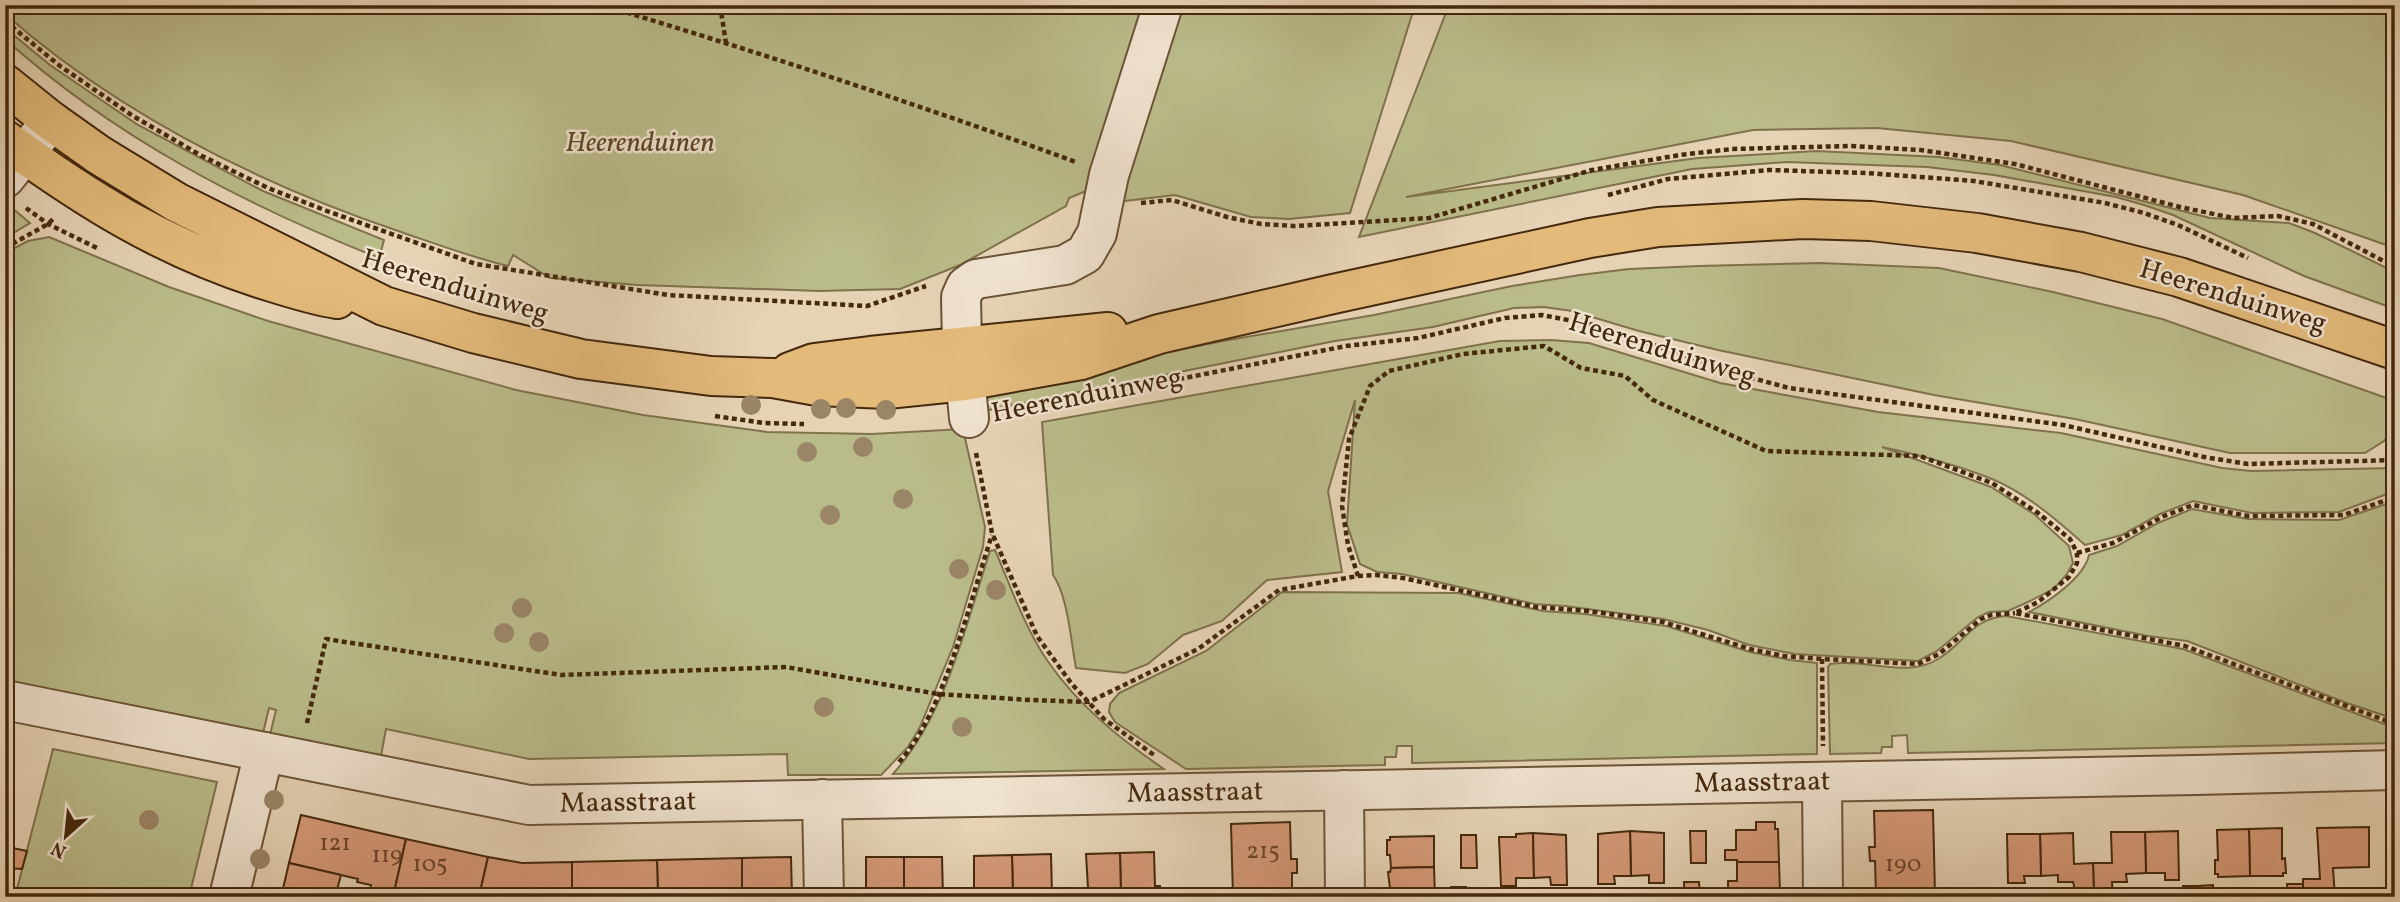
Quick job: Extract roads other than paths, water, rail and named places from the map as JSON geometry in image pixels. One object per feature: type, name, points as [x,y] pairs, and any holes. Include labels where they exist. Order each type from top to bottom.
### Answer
[{"type":"main road","name":"Heerenduinweg","points":[[8,93],[99,155],[176,202],[384,306]]},
{"type":"main road","name":"Heerenduinweg","points":[[12,157],[192,254],[284,286],[332,298],[384,306],[461,330],[580,359],[711,376],[773,378],[814,363],[963,363],[1112,332],[1159,334],[1590,238],[1658,227],[1803,219],[1871,222],[1977,233],[2081,252],[2179,277],[2395,350]]},
{"type":"street","name":"Heerenduinweg","points":[[969,418],[963,363],[961,297],[966,286],[976,279],[1065,265],[1077,260],[1091,246],[1097,233],[1109,175],[1163,5]]},
{"type":"street","points":[[12,157],[51,121]]},
{"type":"street","name":"Maasstraat","points":[[5,700],[528,805],[1344,790],[1822,768],[2395,770]]},
{"type":"street","points":[[229,897],[281,756]]},
{"type":"street","points":[[1822,768],[1824,897]]},
{"type":"street","points":[[1344,790],[1345,897]]},
{"type":"street","points":[[822,799],[824,897]]},
{"type":"park label","name":"Heerenduinen","points":[[640,143]]}]
